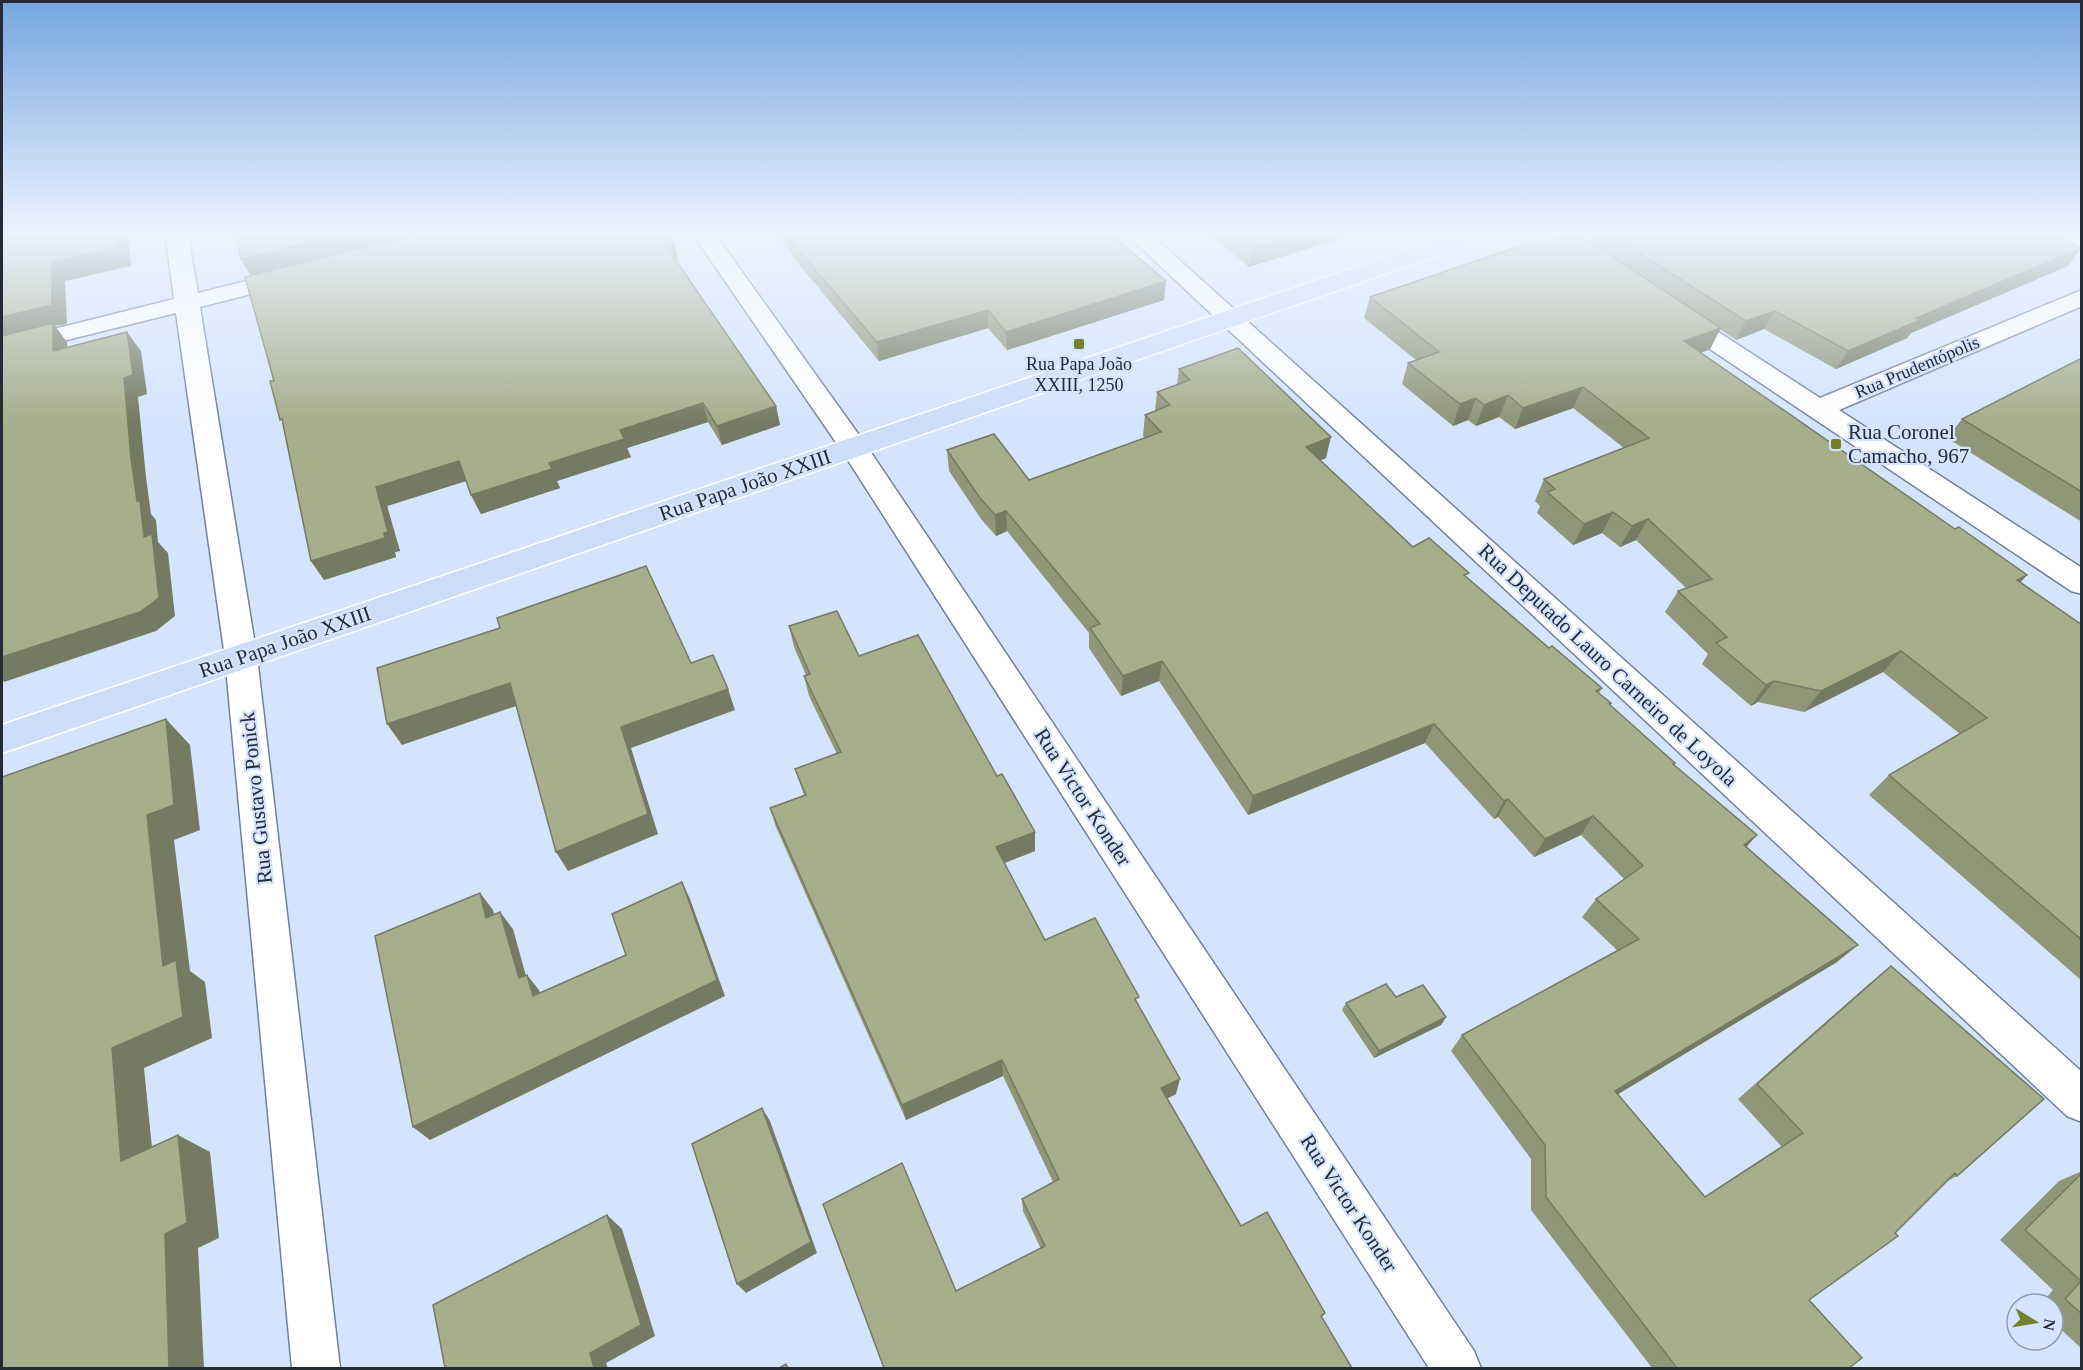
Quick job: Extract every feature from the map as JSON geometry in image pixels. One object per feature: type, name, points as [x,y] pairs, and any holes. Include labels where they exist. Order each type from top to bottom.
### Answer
[{"type":"main road","name":"Rua Papa João XXIII","points":[[2,739],[1302,294]]},
{"type":"street","name":"Rua Gustavo Ponick","points":[[186,294],[241,657],[316,1368]]},
{"type":"street","points":[[2,349],[223,294]]},
{"type":"street","name":"Rua Victor Konder","points":[[746,294],[854,448],[1456,1368]]},
{"type":"street","name":"Rua Deputado Lauro Carneiro de Loyola","points":[[1204,294],[2082,1101]]},
{"type":"street","name":"Rua Prudentópolis","points":[[1818,409],[2082,297]]},
{"type":"street","points":[[1658,303],[2082,583]]},
{"type":"building","points":[[2,294],[52,294],[52,305],[2,317]]},
{"type":"building","points":[[250,294],[699,294],[776,406],[717,426],[703,403],[620,430],[624,439],[549,463],[552,469],[471,495],[459,461],[376,487],[388,532],[384,533],[385,538],[311,561],[282,419],[280,420],[270,381],[274,381]]},
{"type":"building","points":[[836,294],[1125,294],[1006,332],[988,310],[877,342]]},
{"type":"building","points":[[1379,294],[1669,294],[1721,328],[1684,341],[1955,529],[1959,527],[2027,575],[2017,580],[2082,625],[2082,940],[1889,775],[1987,718],[1901,651],[1821,691],[1774,681],[1766,685],[1716,643],[1727,637],[1678,591],[1712,579],[1648,519],[1632,526],[1613,512],[1584,524],[1547,492],[1555,489],[1544,479],[1649,438],[1583,387],[1523,408],[1508,395],[1484,405],[1476,398],[1460,404],[1408,363],[1439,352],[1370,297]]},
{"type":"building","points":[[1703,294],[1973,294],[1848,351],[1775,311],[1746,321]]},
{"type":"building","points":[[53,323],[53,351],[127,332],[133,375],[124,378],[131,458],[137,501],[140,501],[144,537],[152,534],[159,598],[140,612],[2,657],[2,336]]},
{"type":"building","points":[[1238,348],[1331,437],[1306,447],[1413,547],[1429,538],[1469,573],[1464,575],[1549,648],[1552,646],[1602,688],[1596,691],[1611,703],[1609,704],[1675,763],[1673,764],[1757,835],[1744,845],[1858,945],[1615,1091],[1705,1197],[1803,1133],[1757,1084],[1891,966],[2044,1099],[1957,1176],[1955,1173],[1895,1233],[1898,1236],[1809,1300],[1862,1358],[1849,1368],[1677,1368],[1546,1197],[1545,1145],[1462,1035],[1639,939],[1596,899],[1643,866],[1593,816],[1545,839],[1508,799],[1504,801],[1434,724],[1253,796],[1162,661],[1123,676],[1090,628],[1100,624],[1006,511],[995,515],[980,498],[947,450],[994,434],[1029,480],[1161,432],[1145,415],[1170,405],[1157,392],[1190,380],[1179,369]]},
{"type":"building","points":[[2082,358],[2082,492],[1962,419]]},
{"type":"building","points":[[646,566],[691,663],[713,655],[728,689],[621,727],[648,814],[556,852],[510,683],[387,724],[377,668],[500,628],[497,618]]},
{"type":"building","points":[[837,611],[859,656],[918,635],[997,776],[1002,774],[1035,832],[996,847],[1045,940],[1095,918],[1139,997],[1135,999],[1180,1079],[1161,1088],[1241,1226],[1267,1212],[1325,1313],[1321,1316],[1352,1368],[884,1368],[823,1204],[902,1163],[956,1291],[1045,1246],[1022,1199],[1059,1179],[1002,1060],[902,1105],[770,808],[806,795],[795,769],[841,752],[804,676],[810,674],[789,626]]},
{"type":"building","points":[[166,719],[174,805],[147,815],[163,966],[176,960],[183,1017],[112,1048],[121,1161],[178,1135],[187,1223],[165,1234],[169,1368],[2,1368],[2,777]]},
{"type":"building","points":[[682,882],[717,980],[413,1127],[375,936],[480,893],[486,918],[500,912],[519,978],[527,975],[533,996],[626,955],[612,914]]},
{"type":"building","points":[[1386,984],[1396,997],[1423,985],[1446,1017],[1379,1051],[1346,1003]]},
{"type":"building","points":[[762,1108],[811,1242],[737,1284],[692,1144]]},
{"type":"building","points":[[2082,1173],[2082,1314],[2065,1299],[2081,1281],[2025,1230]]},
{"type":"building","points":[[607,1215],[641,1325],[590,1353],[594,1368],[445,1368],[433,1305]]},
{"type":"place","name":"Rua Papa João XXIII, 1250","points":[[1079,344]]},
{"type":"place","name":"Rua Coronel Camacho, 967","points":[[1836,444]]}]
